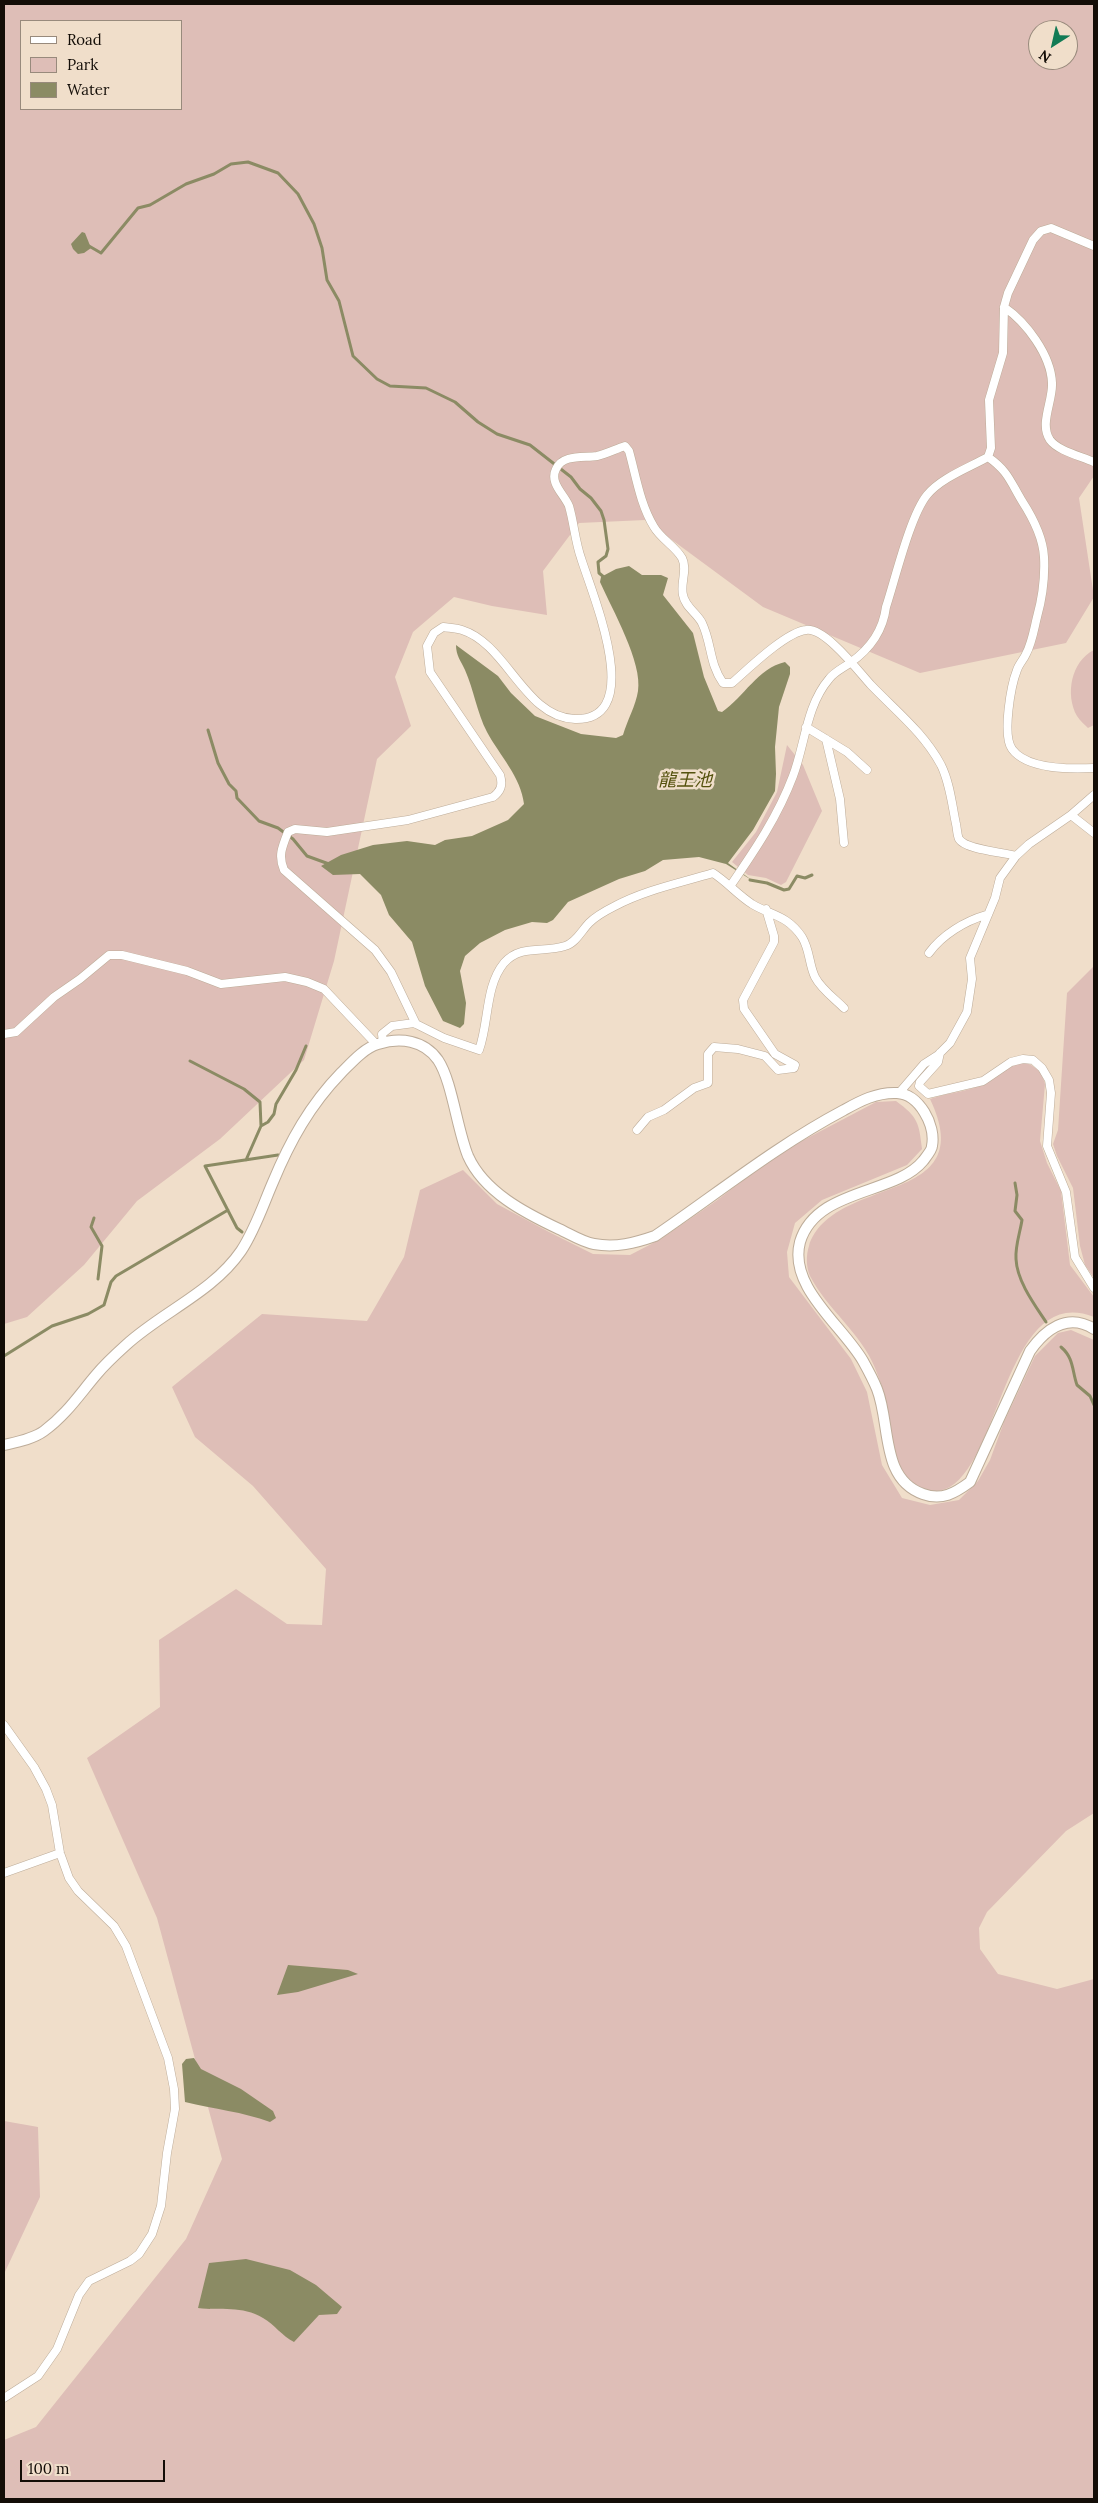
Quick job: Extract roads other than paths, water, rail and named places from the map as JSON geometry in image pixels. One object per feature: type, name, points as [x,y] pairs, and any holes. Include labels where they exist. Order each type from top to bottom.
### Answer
[{"type":"street","points":[[732,886],[780,805],[794,774],[806,727],[829,679],[853,661],[876,638],[884,619],[886,607],[916,513],[926,496],[939,484],[988,457],[991,448],[989,400],[1003,353],[1004,307],[1008,293],[1033,240],[1041,231],[1051,228],[1094,246]]},
{"type":"street","points":[[1004,307],[1012,313],[1031,335],[1049,369],[1052,383],[1046,423],[1048,438],[1055,445],[1094,462]]},
{"type":"street","points":[[416,1024],[391,972],[375,950],[284,870],[280,860],[281,851],[288,832],[295,829],[327,832],[408,820],[493,797],[499,792],[502,783],[500,775],[430,672],[427,646],[434,634],[443,627],[462,630],[483,643],[494,652],[539,704],[557,715],[573,719],[587,718],[600,713],[609,702],[613,668],[599,615],[577,546],[568,505],[555,484],[555,470],[560,462],[569,459],[597,456],[626,446],[645,508],[654,528],[681,556],[684,565],[682,594],[686,604],[700,620],[706,633],[714,670],[723,683],[732,683],[768,652],[804,630],[813,630],[853,661],[870,684],[910,722],[941,764],[946,777],[959,839],[967,846],[1016,856]]},
{"type":"street","points":[[988,457],[1003,467],[1030,514],[1040,534],[1044,555],[1044,572],[1038,615],[1027,652],[1017,671],[1008,717],[1009,741],[1012,749],[1022,757],[1040,764],[1064,770],[1094,768]]},
{"type":"street","points":[[806,727],[847,752],[867,770]]},
{"type":"street","points":[[826,739],[840,798],[844,843]]},
{"type":"street","points":[[899,1093],[924,1064],[940,1054],[958,1030],[967,1012],[972,979],[970,958],[1000,878],[1016,856],[1029,844],[1072,815],[1094,795]]},
{"type":"street","points":[[1072,815],[1094,833]]},
{"type":"street","points":[[379,1043],[382,1034],[392,1026],[416,1024],[444,1038],[479,1050],[495,977],[505,962],[526,950],[565,946],[574,941],[590,922],[616,906],[673,883],[713,873],[753,904],[781,916],[802,938],[808,950],[814,976],[844,1008]]},
{"type":"street","points":[[637,1130],[648,1117],[664,1110],[694,1088],[708,1083],[708,1054],[714,1047],[738,1049],[765,1056],[778,1070],[794,1068],[795,1066],[775,1054],[744,1009],[743,1000],[774,942],[766,909]]},
{"type":"street","points":[[929,953],[935,944],[970,920],[986,915]]},
{"type":"street","points":[[4,1034],[16,1032],[54,997],[80,980],[109,955],[122,955],[187,971],[221,984],[285,977],[307,982],[324,989],[379,1043]]},
{"type":"street","points":[[4,1445],[42,1433],[66,1414],[97,1373],[129,1342],[220,1274],[240,1252],[258,1218],[292,1138],[307,1113],[353,1061],[379,1043],[404,1039],[422,1045],[437,1059],[444,1073],[459,1132],[469,1158],[482,1178],[494,1190],[538,1219],[592,1244],[615,1246],[655,1236],[757,1162],[818,1123],[863,1100],[881,1094],[899,1093],[913,1099],[924,1110],[931,1131],[932,1146],[914,1171],[829,1207],[812,1222],[800,1242],[799,1269],[813,1298],[862,1359],[877,1389],[894,1468],[901,1481],[911,1490],[933,1498],[954,1494],[970,1482],[1030,1351],[1043,1334],[1058,1325],[1075,1323],[1094,1329]]},
{"type":"street","points":[[940,1054],[938,1062],[920,1082],[919,1086],[928,1094],[983,1081],[1011,1062],[1023,1058],[1033,1060],[1042,1068],[1049,1080],[1050,1093],[1047,1146],[1066,1192],[1076,1257],[1094,1288]]},
{"type":"street","points":[[4,1725],[34,1767],[46,1789],[52,1804],[60,1853],[69,1878],[78,1891],[114,1926],[126,1946],[168,2058],[174,2089],[175,2109],[167,2153],[161,2206],[152,2234],[139,2254],[130,2262],[89,2281],[79,2295],[57,2349],[38,2376],[4,2398]]},
{"type":"street","points":[[4,1874],[60,1853]]},
{"type":"water","points":[[82,232],[85,233],[91,248],[84,253],[78,254],[71,244]]},
{"type":"water","name":"龍王池","points":[[629,566],[642,575],[661,575],[668,578],[663,595],[693,633],[704,677],[718,711],[722,712],[730,706],[759,677],[775,665],[785,662],[790,667],[790,674],[779,707],[775,747],[775,791],[753,830],[728,863],[753,881],[726,864],[699,857],[663,860],[645,871],[619,879],[568,902],[553,920],[547,923],[532,922],[505,930],[480,943],[465,956],[460,971],[466,1003],[464,1024],[460,1028],[443,1021],[425,986],[412,942],[389,915],[381,895],[360,874],[333,875],[321,866],[341,855],[373,845],[407,841],[435,845],[445,840],[472,836],[508,820],[524,804],[519,785],[484,725],[456,645],[498,676],[511,693],[535,716],[581,734],[616,738],[623,735],[637,696],[638,679],[631,651],[600,582],[601,577],[616,569]]},
{"type":"water","points":[[288,1965],[348,1970],[358,1974],[298,1992],[277,1995]]},
{"type":"water","points":[[194,2058],[201,2069],[241,2089],[273,2111],[276,2118],[270,2122],[239,2113],[185,2102],[182,2064],[186,2059]]},
{"type":"water","points":[[246,2259],[290,2270],[316,2285],[342,2307],[337,2314],[319,2315],[294,2342],[267,2321],[247,2311],[198,2308],[209,2263]]},
{"type":"waterway","points":[[89,246],[101,253],[138,208],[150,205],[186,184],[214,174],[231,164],[248,162],[278,173],[298,194],[314,224],[322,248],[327,280],[339,301],[353,356],[377,379],[390,386],[426,388],[455,402],[478,422],[497,434],[530,445],[571,477],[601,511],[608,549],[606,556],[598,562],[599,573],[605,578]]},
{"type":"waterway","points":[[208,730],[218,763],[229,784],[236,791],[237,798],[259,821],[278,828],[293,839],[307,856],[329,864]]},
{"type":"waterway","points":[[750,880],[767,883],[784,890],[789,889],[797,876],[805,878],[812,875]]},
{"type":"waterway","points":[[261,1126],[268,1122],[274,1114],[276,1104],[296,1070],[306,1046]]},
{"type":"waterway","points":[[190,1061],[244,1089],[260,1102],[261,1126],[246,1160]]},
{"type":"waterway","points":[[242,1232],[237,1228],[205,1166],[278,1155]]},
{"type":"waterway","points":[[1015,1183],[1017,1195],[1015,1211],[1022,1220],[1016,1249],[1019,1276],[1036,1308],[1046,1322]]},
{"type":"waterway","points":[[4,1356],[52,1326],[88,1314],[104,1305],[111,1282],[116,1276],[228,1210]]},
{"type":"waterway","points":[[94,1218],[91,1227],[102,1246],[98,1279]]},
{"type":"waterway","points":[[1061,1347],[1070,1360],[1077,1385],[1090,1396],[1094,1405]]}]
